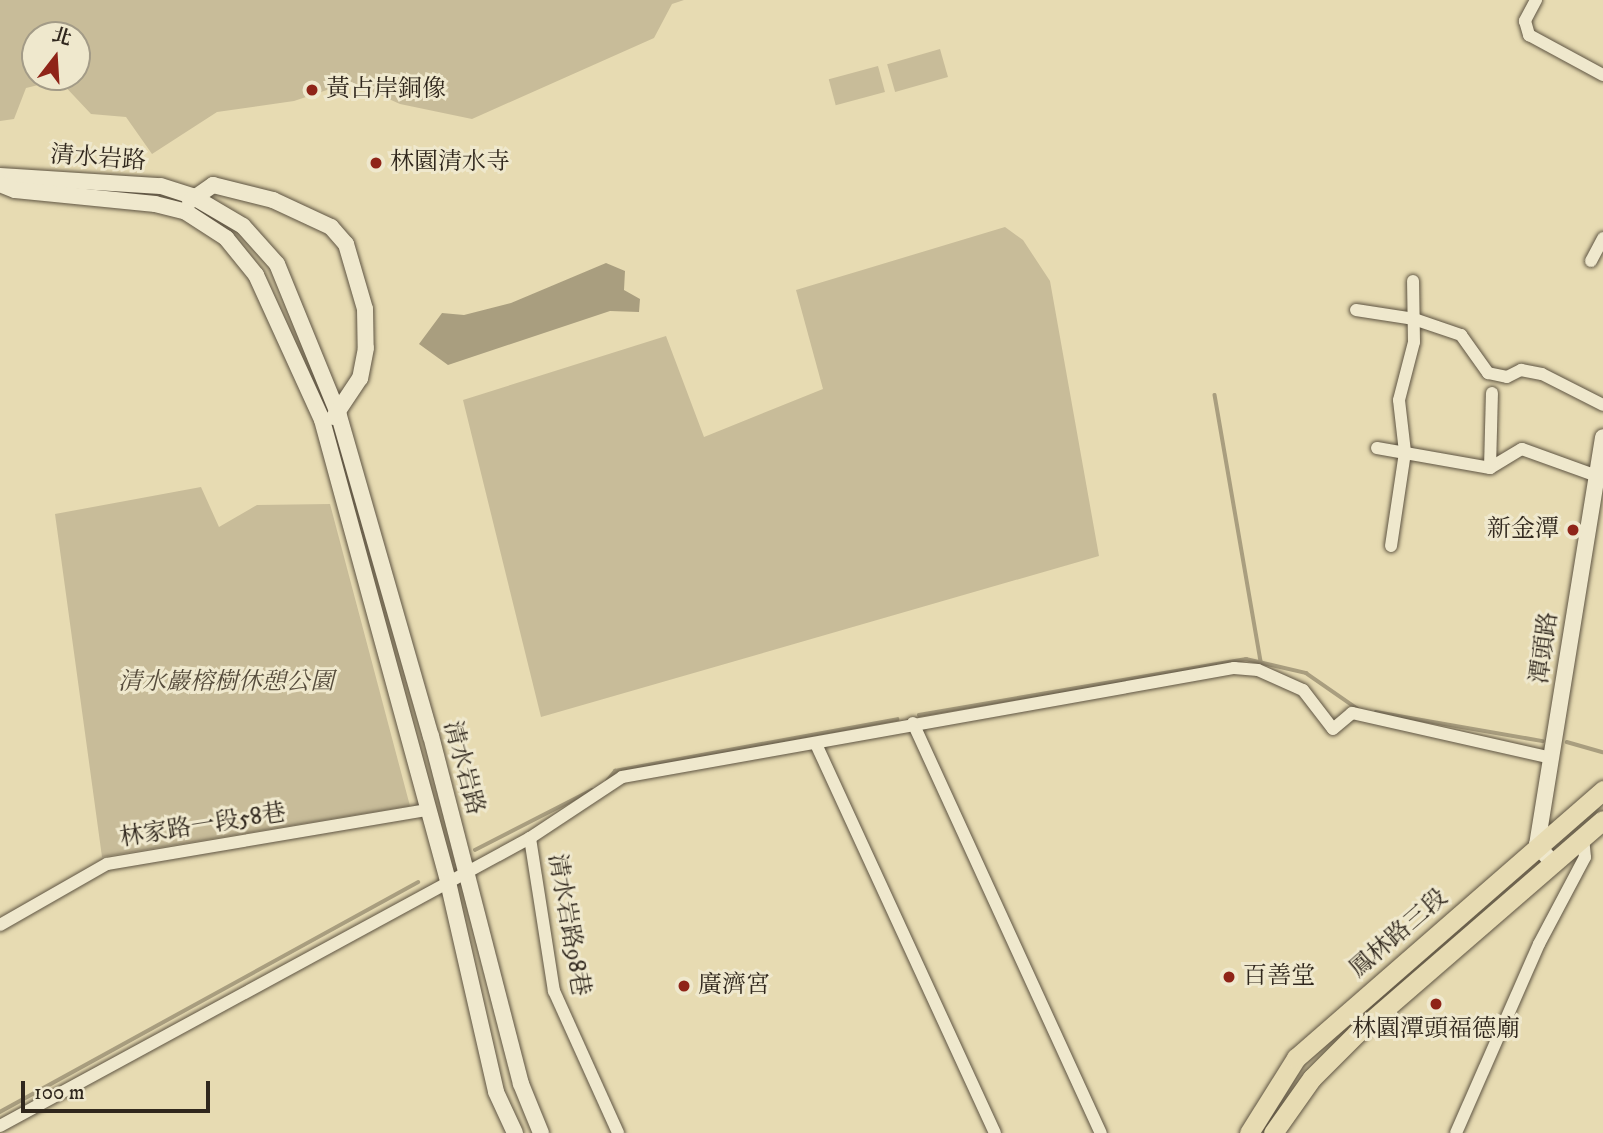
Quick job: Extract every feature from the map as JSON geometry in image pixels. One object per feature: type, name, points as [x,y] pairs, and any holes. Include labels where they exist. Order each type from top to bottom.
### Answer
[{"type":"main road","name":"鳳林路三段","points":[[1251,1128],[1296,1058],[1603,790]]},
{"type":"main road","name":"鳳林路三段","points":[[1274,1133],[1312,1078],[1357,1033],[1603,820]]},
{"type":"street","points":[[1536,0],[1525,21],[1529,35],[1603,75]]},
{"type":"street","name":"清水岩路","points":[[0,176],[161,187],[192,196],[243,226],[276,264],[339,415],[467,872],[521,1084],[541,1133]]},
{"type":"street","name":"清水岩路","points":[[0,184],[15,190],[155,204],[186,212],[226,238],[256,275],[322,420],[448,881],[496,1092],[515,1133]]},
{"type":"street","name":"清水岩路","points":[[192,196],[213,185],[273,200],[331,227],[346,244],[365,309],[366,348],[360,378],[339,415]]},
{"type":"street","points":[[186,212],[192,196]]},
{"type":"street","points":[[1591,261],[1603,238]]},
{"type":"street","points":[[1391,545],[1405,452],[1399,400],[1414,342],[1413,281]]},
{"type":"street","points":[[1356,310],[1414,319],[1461,335],[1488,373],[1507,377],[1521,370],[1542,374],[1603,405]]},
{"type":"street","points":[[1490,468],[1492,393]]},
{"type":"street","points":[[322,420],[339,415]]},
{"type":"street","name":"潭頭路","points":[[1537,845],[1603,437]]},
{"type":"street","points":[[1377,448],[1490,468],[1522,449],[1596,487]]},
{"type":"street","points":[[0,1126],[530,838],[622,778],[816,744],[913,723],[1234,668],[1258,670],[1303,690],[1333,729],[1352,713],[1552,758]]},
{"type":"street","points":[[913,723],[1101,1133]]},
{"type":"street","points":[[816,744],[995,1133]]},
{"type":"street","name":"林家路一段58巷","points":[[0,925],[107,863],[428,810]]},
{"type":"street","points":[[1456,1133],[1539,943],[1585,857],[1583,837]]},
{"type":"street","name":"清水岩路98巷","points":[[530,838],[554,991],[618,1133]]},
{"type":"street","points":[[1537,845],[1552,862]]},
{"type":"street","points":[[1251,1128],[1274,1133]]},
{"type":"green space","points":[[0,0],[684,0],[672,4],[654,38],[472,119],[400,104],[351,82],[294,101],[217,112],[152,154],[126,117],[91,114],[69,91],[91,91],[91,21],[21,21],[21,91],[25,91],[14,119],[0,121]]},
{"type":"green space","points":[[940,49],[948,77],[895,92],[887,64]]},
{"type":"green space","points":[[878,66],[885,92],[836,105],[829,79]]},
{"type":"green space","points":[[1005,227],[1023,240],[1050,281],[1099,556],[541,717],[463,400],[666,336],[704,437],[823,389],[796,290]]},
{"type":"green space","name":"清水巖榕樹休憩公園","points":[[201,487],[219,527],[257,505],[330,504],[410,806],[102,857],[55,514]]},
{"type":"shaded area","points":[[606,263],[625,271],[624,290],[640,299],[639,312],[610,311],[448,365],[419,344],[442,313],[464,315],[511,303]]},
{"type":"waterway","points":[[1215,395],[1261,661]]},
{"type":"waterway","points":[[919,715],[1246,659],[1306,673],[1358,709]]},
{"type":"waterway","points":[[1376,712],[1543,741]]},
{"type":"waterway","points":[[607,781],[615,771],[897,719]]},
{"type":"waterway","points":[[1567,742],[1603,752]]},
{"type":"waterway","points":[[475,850],[592,790]]},
{"type":"waterway","points":[[0,1112],[418,882]]},
{"type":"place","name":"黃占岸銅像","points":[[312,90]]},
{"type":"place","name":"林園清水寺","points":[[376,163]]},
{"type":"place","name":"新金潭","points":[[1573,530]]},
{"type":"place","name":"百善堂","points":[[1229,977]]},
{"type":"place","name":"廣濟宮","points":[[684,986]]},
{"type":"place","name":"林園潭頭福德廟","points":[[1436,1004]]}]
